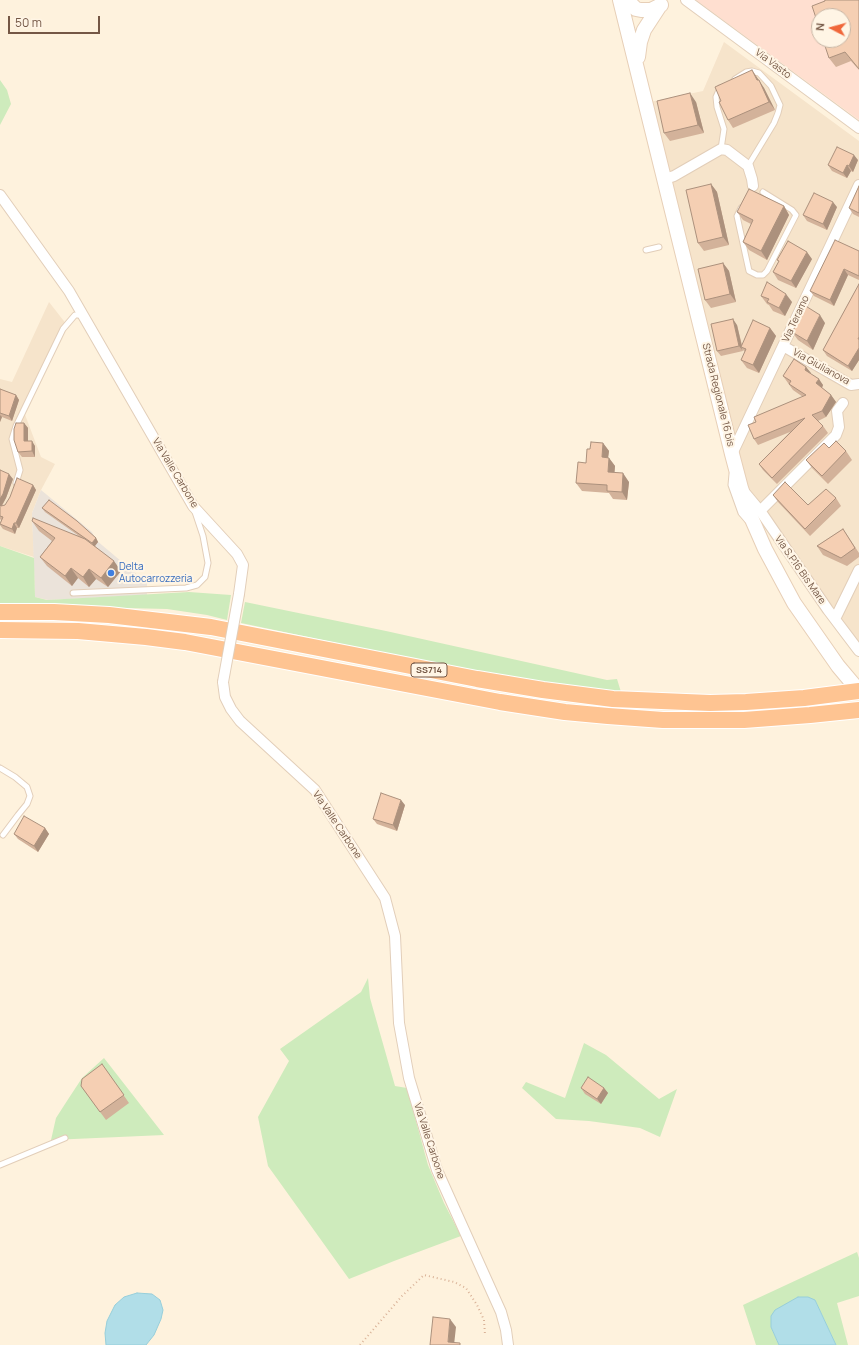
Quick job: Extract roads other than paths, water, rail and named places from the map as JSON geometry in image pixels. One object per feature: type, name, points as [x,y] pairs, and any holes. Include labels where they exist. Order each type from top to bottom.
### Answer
[{"type":"highway","name":"SS714","points":[[0,612],[54,612],[110,615],[211,627],[484,680],[543,690],[613,699],[668,702],[746,702],[804,698],[859,691]]},
{"type":"highway","name":"SS714","points":[[0,630],[78,631],[185,642],[500,702],[565,712],[663,720],[726,721],[859,710]]},
{"type":"main road","name":"Strada Regionale 16 bis","points":[[620,0],[733,455],[752,517],[765,549],[794,603],[838,666],[859,691]]},
{"type":"main road","points":[[626,0],[636,9],[641,10],[651,10],[662,3]]},
{"type":"main road","name":"Strada Regionale 16 bis","points":[[639,72],[638,56],[640,42],[644,30],[662,3]]},
{"type":"street","name":"Via Vasto","points":[[686,0],[859,128]]},
{"type":"street","points":[[665,179],[674,176],[721,149],[727,150],[748,166],[752,178],[752,188]]},
{"type":"street","name":"Via Teramo","points":[[733,455],[859,184]]},
{"type":"street","name":"Via Valle Carbone","points":[[0,195],[69,291],[193,506],[237,554],[243,566],[223,682],[225,697],[231,709],[240,721],[315,790],[385,898],[395,936],[399,1023],[409,1078],[437,1170],[501,1312],[508,1345]]},
{"type":"street","name":"Via Giulianova","points":[[783,346],[851,385],[859,384]]},
{"type":"street","points":[[760,511],[836,435],[839,427],[837,411],[843,403]]},
{"type":"street","name":"Via S.P.16 Bis Mare","points":[[742,488],[760,511],[859,651]]},
{"type":"street","points":[[835,619],[859,570]]},
{"type":"lane","points":[[721,149],[724,129],[716,107],[716,97],[720,86],[746,72],[752,71],[759,73],[771,86],[780,105],[774,122],[748,166]]},
{"type":"lane","points":[[743,205],[737,216],[749,271],[757,275],[763,275],[767,271],[796,215],[792,210],[763,192]]},
{"type":"lane","points":[[646,250],[659,246]]},
{"type":"lane","points":[[15,485],[20,470],[12,439],[16,426],[63,329],[75,316],[82,315]]},
{"type":"lane","points":[[733,455],[731,485],[741,514],[757,529]]},
{"type":"lane","points":[[73,593],[186,588],[198,585],[205,577],[208,563],[203,536],[193,506]]},
{"type":"lane","points":[[0,768],[16,777],[27,787],[30,796],[27,804],[3,835]]},
{"type":"lane","points":[[0,1165],[65,1138]]},
{"type":"water","points":[[137,1293],[152,1294],[160,1300],[163,1310],[154,1335],[146,1345],[106,1345],[105,1333],[107,1321],[115,1305],[124,1297]]},
{"type":"water","points":[[798,1297],[808,1297],[815,1300],[836,1345],[779,1345],[771,1327],[771,1316],[775,1310]]},
{"type":"place","name":"Delta Autocarrozzeria","points":[[111,573]]}]
